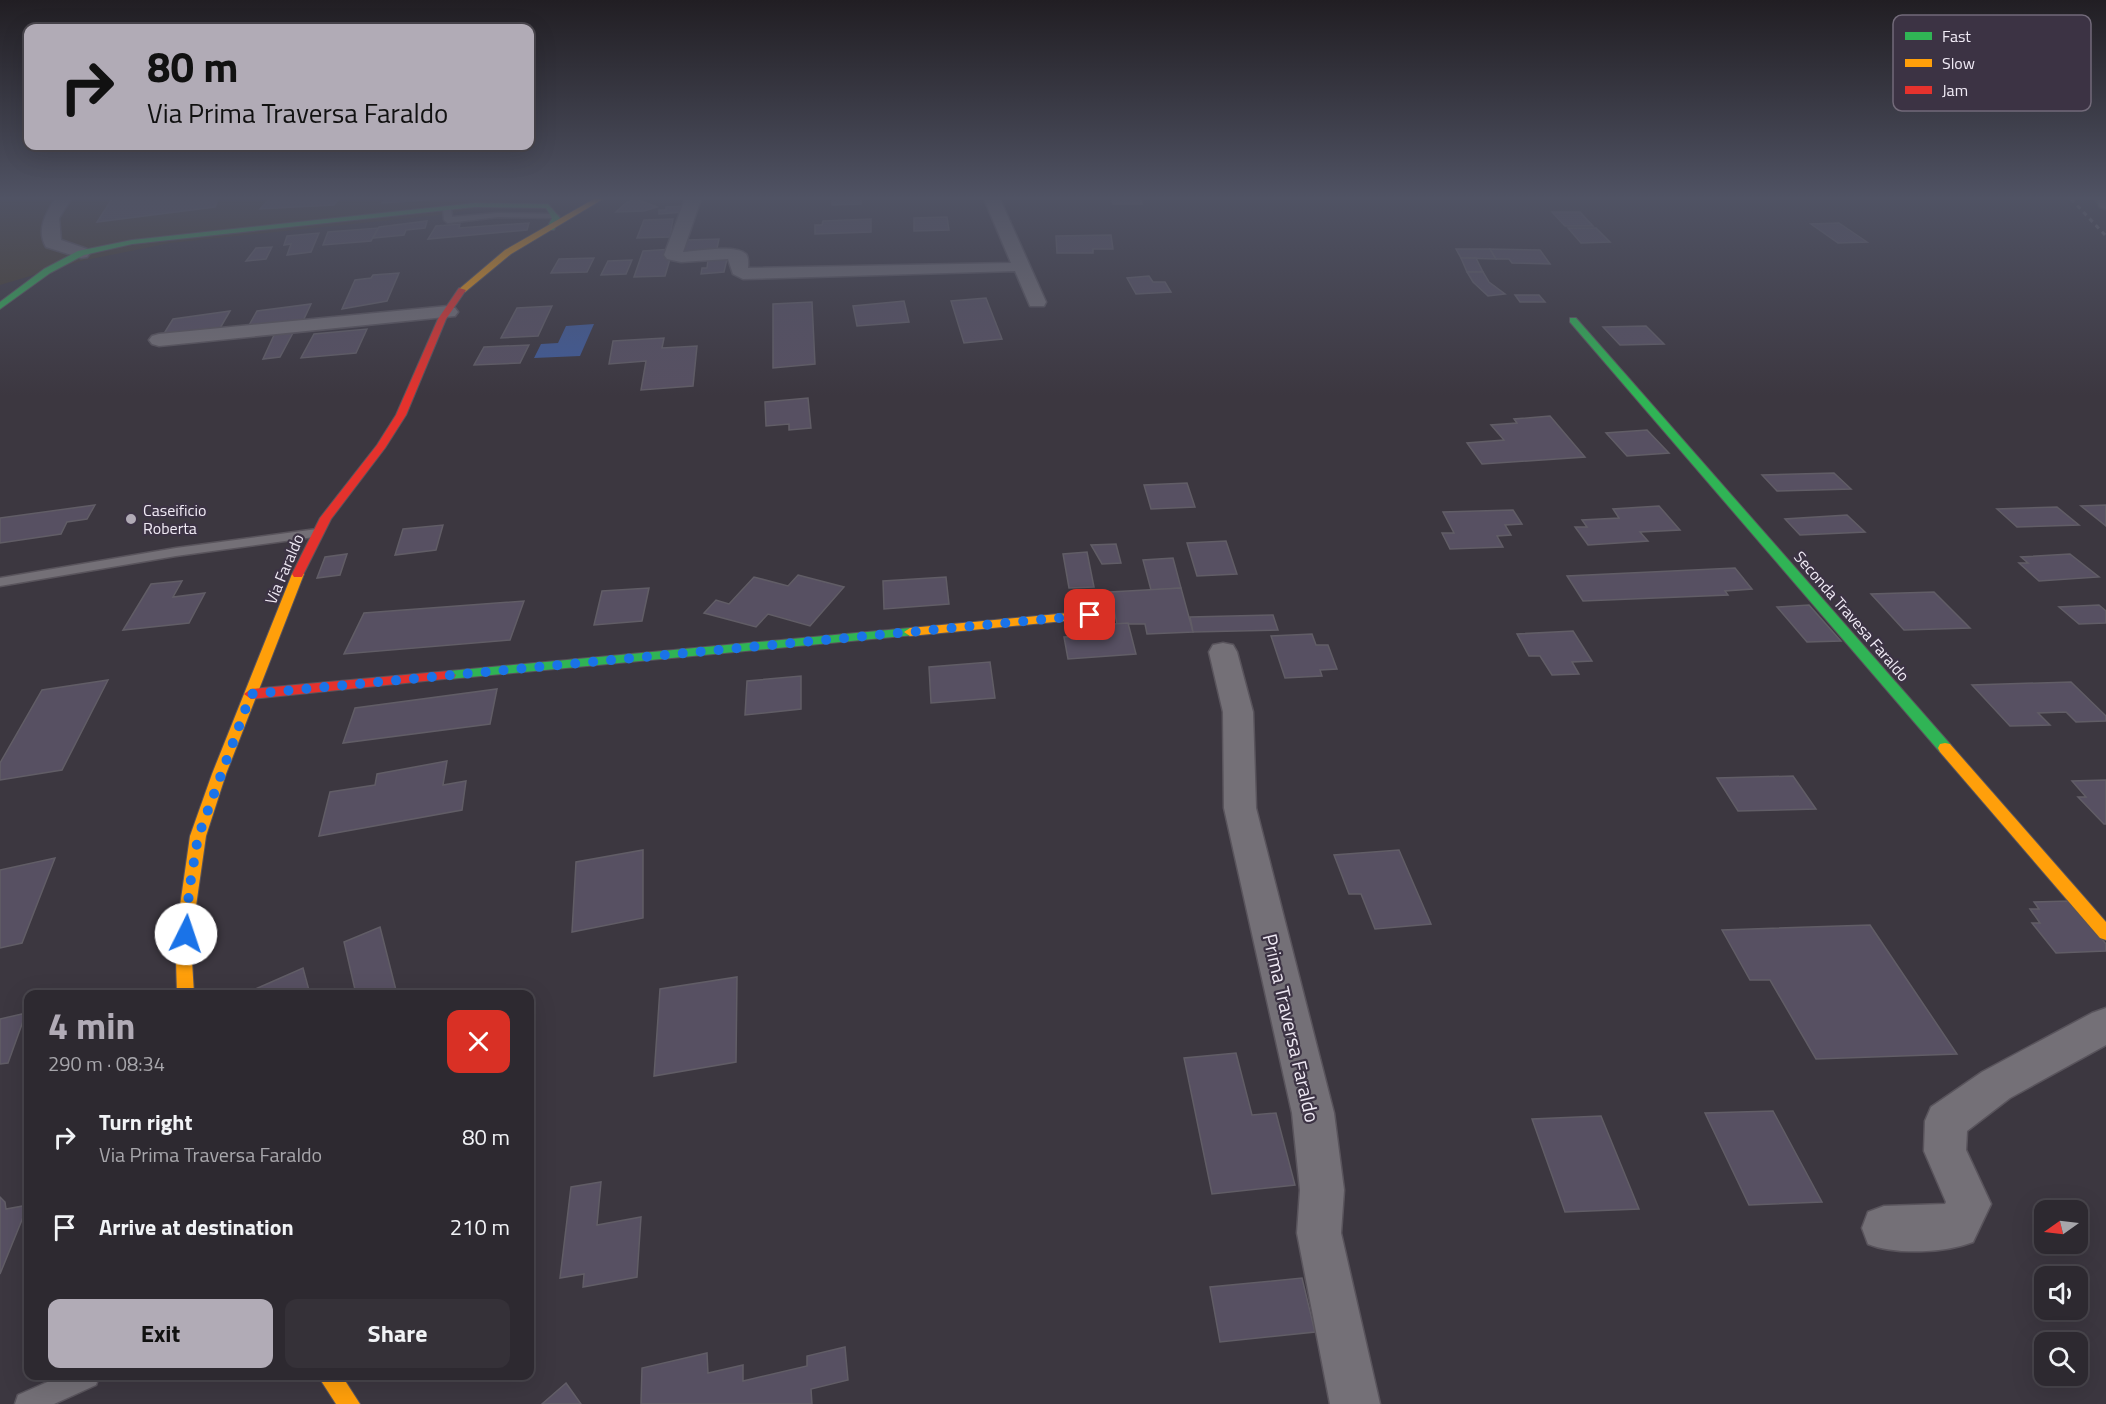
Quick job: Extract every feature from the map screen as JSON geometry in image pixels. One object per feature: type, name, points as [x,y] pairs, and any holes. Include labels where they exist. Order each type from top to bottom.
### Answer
[{"type":"street","points":[[0,306],[59,265]]},
{"type":"street","name":"Via Faraldo","points":[[184,990],[182,977],[189,891],[198,837],[297,578],[317,532],[402,415],[447,312],[458,294],[475,276],[491,265]]},
{"type":"street","points":[[739,265],[739,270],[743,274],[1008,268]]},
{"type":"street","points":[[1021,265],[1037,302]]},
{"type":"street","points":[[159,340],[447,312]]},
{"type":"street","name":"Seconda Travesa Faraldo","points":[[1573,320],[2106,933]]},
{"type":"street","points":[[251,694],[1090,615]]},
{"type":"street","name":"Prima Traversa Faraldo","points":[[1223,652],[1238,712],[1240,808],[1313,1113],[1322,1190],[1318,1233],[1355,1404]]},
{"type":"street","points":[[1884,1228],[1957,1226],[1970,1204],[1945,1151],[1946,1121],[1996,1085],[2106,1025]]},
{"type":"street","points":[[332,1380],[349,1404]]},
{"type":"lane","points":[[0,582],[176,552],[317,532]]},
{"type":"lane","points":[[27,1404],[78,1380]]},
{"type":"shaded area","points":[[0,265],[69,265],[0,285]]},
{"type":"water","points":[[594,324],[580,356],[534,358],[541,344],[558,343],[566,326]]},
{"type":"building","points":[[556,265],[591,265],[587,272],[551,273]]},
{"type":"building","points":[[606,265],[630,265],[626,274],[601,275]]},
{"type":"building","points":[[638,265],[668,265],[665,276],[634,277]]},
{"type":"building","points":[[707,265],[726,265],[724,272],[701,274],[702,268],[707,268]]},
{"type":"building","points":[[1464,265],[1479,265],[1483,272],[1467,272]]},
{"type":"building","points":[[1467,272],[1483,272],[1489,282],[1505,294],[1488,296],[1473,282]]},
{"type":"building","points":[[399,273],[387,301],[342,309],[355,280],[371,278],[373,275]]},
{"type":"building","points":[[1149,276],[1153,282],[1165,282],[1171,292],[1136,294],[1127,278]]},
{"type":"building","points":[[1515,295],[1539,295],[1545,302],[1520,302]]},
{"type":"building","points":[[986,298],[1002,339],[964,343],[951,301]]},
{"type":"building","points":[[904,301],[909,322],[857,326],[853,306]]},
{"type":"building","points":[[812,302],[815,364],[773,368],[773,304]]},
{"type":"building","points":[[311,304],[303,321],[248,327],[257,311]]},
{"type":"building","points":[[552,306],[538,336],[501,338],[517,308]]},
{"type":"building","points":[[230,311],[219,330],[163,335],[173,319]]},
{"type":"building","points":[[1646,326],[1664,344],[1620,345],[1603,327]]},
{"type":"building","points":[[367,329],[356,353],[301,358],[314,334]]},
{"type":"building","points":[[294,331],[280,357],[263,359],[275,333]]},
{"type":"building","points":[[664,338],[662,348],[697,346],[693,386],[641,390],[646,361],[609,364],[613,341]]},
{"type":"building","points":[[529,345],[520,363],[474,365],[484,347]]},
{"type":"building","points":[[808,398],[811,428],[789,430],[789,424],[766,426],[765,402]]},
{"type":"building","points":[[1550,416],[1585,457],[1482,464],[1467,443],[1504,440],[1491,425],[1517,423],[1514,419]]},
{"type":"building","points":[[1647,430],[1669,453],[1627,456],[1606,433]]},
{"type":"building","points":[[1834,473],[1851,489],[1777,491],[1762,475]]},
{"type":"building","points":[[1187,483],[1195,507],[1151,509],[1144,485]]},
{"type":"building","points":[[95,505],[87,519],[67,522],[61,534],[0,543],[0,518]]},
{"type":"building","points":[[2106,505],[2106,526],[2081,506]]},
{"type":"building","points":[[1659,506],[1680,530],[1640,532],[1648,541],[1588,545],[1575,527],[1587,527],[1582,520],[1619,518],[1613,509]]},
{"type":"building","points":[[2057,507],[2079,525],[2017,527],[1997,509]]},
{"type":"building","points":[[1513,510],[1522,524],[1505,525],[1511,535],[1497,536],[1503,547],[1450,549],[1442,533],[1454,533],[1443,512]]},
{"type":"building","points":[[1847,515],[1865,532],[1800,535],[1785,519]]},
{"type":"building","points":[[443,525],[436,550],[395,555],[403,529]]},
{"type":"building","points":[[1226,541],[1237,574],[1197,576],[1187,543]]},
{"type":"building","points":[[1116,544],[1121,563],[1102,564],[1091,545]]},
{"type":"building","points":[[1087,552],[1094,587],[1069,588],[1063,554]]},
{"type":"building","points":[[347,554],[340,575],[317,578],[325,557]]},
{"type":"building","points":[[2070,554],[2099,577],[2039,581],[2019,563],[2028,563],[2021,557]]},
{"type":"building","points":[[1173,558],[1181,588],[1151,590],[1143,560]]},
{"type":"building","points":[[1735,568],[1752,589],[1725,591],[1728,595],[1583,601],[1567,576]]},
{"type":"building","points":[[798,575],[844,587],[810,626],[768,614],[756,627],[704,613],[716,600],[729,604],[754,577],[788,586]]},
{"type":"building","points":[[946,577],[949,604],[884,609],[883,581]]},
{"type":"building","points":[[182,581],[173,597],[205,593],[189,623],[123,630],[151,584]]},
{"type":"building","points":[[649,588],[642,621],[594,625],[602,591]]},
{"type":"building","points":[[1181,588],[1193,632],[1147,634],[1145,624],[1117,624],[1110,592]]},
{"type":"building","points":[[1934,592],[1970,628],[1904,630],[1871,594]]},
{"type":"building","points":[[524,601],[510,640],[344,654],[364,613]]},
{"type":"building","points":[[1809,605],[1841,641],[1807,642],[1777,607]]},
{"type":"building","points":[[2099,605],[2106,611],[2106,623],[2079,624],[2059,607]]},
{"type":"building","points":[[1273,615],[1278,630],[1193,632],[1190,617]]},
{"type":"building","points":[[1128,623],[1136,654],[1068,659],[1064,637],[1084,636],[1083,626]]},
{"type":"building","points":[[1573,631],[1592,661],[1572,662],[1579,674],[1552,675],[1540,656],[1529,656],[1517,634]]},
{"type":"building","points":[[1312,634],[1316,645],[1328,645],[1337,669],[1320,670],[1322,676],[1285,678],[1271,636]]},
{"type":"building","points":[[990,662],[995,698],[931,703],[929,667]]},
{"type":"building","points":[[801,676],[801,709],[745,715],[747,681]]},
{"type":"building","points":[[108,680],[62,770],[0,780],[0,763],[42,690]]},
{"type":"building","points":[[2071,682],[2106,716],[2106,721],[2076,722],[2066,712],[2038,713],[2050,725],[2010,726],[1972,685]]},
{"type":"building","points":[[497,689],[490,724],[343,743],[355,708]]},
{"type":"building","points":[[447,761],[443,785],[466,781],[462,810],[319,836],[330,792],[375,785],[377,774]]},
{"type":"building","points":[[1793,776],[1816,809],[1738,811],[1717,778]]},
{"type":"building","points":[[2106,780],[2106,824],[2104,824],[2078,797],[2086,797],[2072,781]]},
{"type":"building","points":[[643,850],[643,918],[572,932],[576,862]]},
{"type":"building","points":[[1399,850],[1431,924],[1375,929],[1361,894],[1349,894],[1334,855]]},
{"type":"building","points":[[55,858],[22,943],[0,948],[0,870]]},
{"type":"building","points":[[2070,901],[2106,944],[2106,951],[2056,953],[2032,923],[2040,923],[2030,909],[2039,909],[2034,902]]},
{"type":"building","points":[[1870,925],[1957,1054],[1816,1059],[1770,980],[1750,980],[1722,930]]},
{"type":"building","points":[[380,927],[396,990],[355,990],[344,942]]},
{"type":"building","points":[[303,968],[309,990],[253,990]]},
{"type":"building","points":[[737,977],[736,1062],[654,1076],[660,989]]},
{"type":"building","points":[[24,1013],[8,1063],[0,1064],[0,1019]]},
{"type":"building","points":[[1236,1053],[1252,1115],[1276,1113],[1295,1185],[1212,1194],[1184,1058]]},
{"type":"building","points":[[1773,1111],[1822,1202],[1749,1205],[1705,1113]]},
{"type":"building","points":[[1601,1116],[1639,1209],[1565,1212],[1532,1119]]},
{"type":"building","points":[[601,1182],[597,1225],[641,1217],[637,1277],[583,1287],[584,1274],[560,1278],[571,1187]]},
{"type":"building","points":[[0,1197],[5,1202],[6,1209],[24,1206],[24,1215],[0,1274]]},
{"type":"building","points":[[1302,1278],[1315,1332],[1220,1342],[1210,1287]]},
{"type":"building","points":[[845,1347],[848,1380],[811,1389],[812,1404],[641,1404],[642,1368],[707,1353],[708,1373],[743,1365],[743,1381],[807,1366],[807,1356]]},
{"type":"building","points":[[566,1383],[581,1404],[542,1404]]},
{"type":"traffic: fast","points":[[0,306],[59,265]]},
{"type":"traffic: fast","points":[[1573,320],[1945,748]]},
{"type":"traffic: fast","points":[[449,675],[910,632]]},
{"type":"traffic: slow","points":[[462,290],[493,265]]},
{"type":"traffic: slow","points":[[185,990],[184,961],[188,906],[198,836],[219,774],[298,574]]},
{"type":"traffic: slow","points":[[910,632],[1090,615]]},
{"type":"traffic: slow","points":[[1945,748],[2106,933]]},
{"type":"traffic: slow","points":[[332,1380],[349,1404]]},
{"type":"traffic: jam","points":[[298,574],[326,518],[381,446],[401,415],[442,319],[462,290]]},
{"type":"traffic: jam","points":[[251,694],[449,675]]},
{"type":"place","name":"Caseificio Roberta","points":[[131,519]]},
{"type":"route","points":[[186,934],[189,891],[198,837],[222,767],[251,694],[1090,615]]}]
